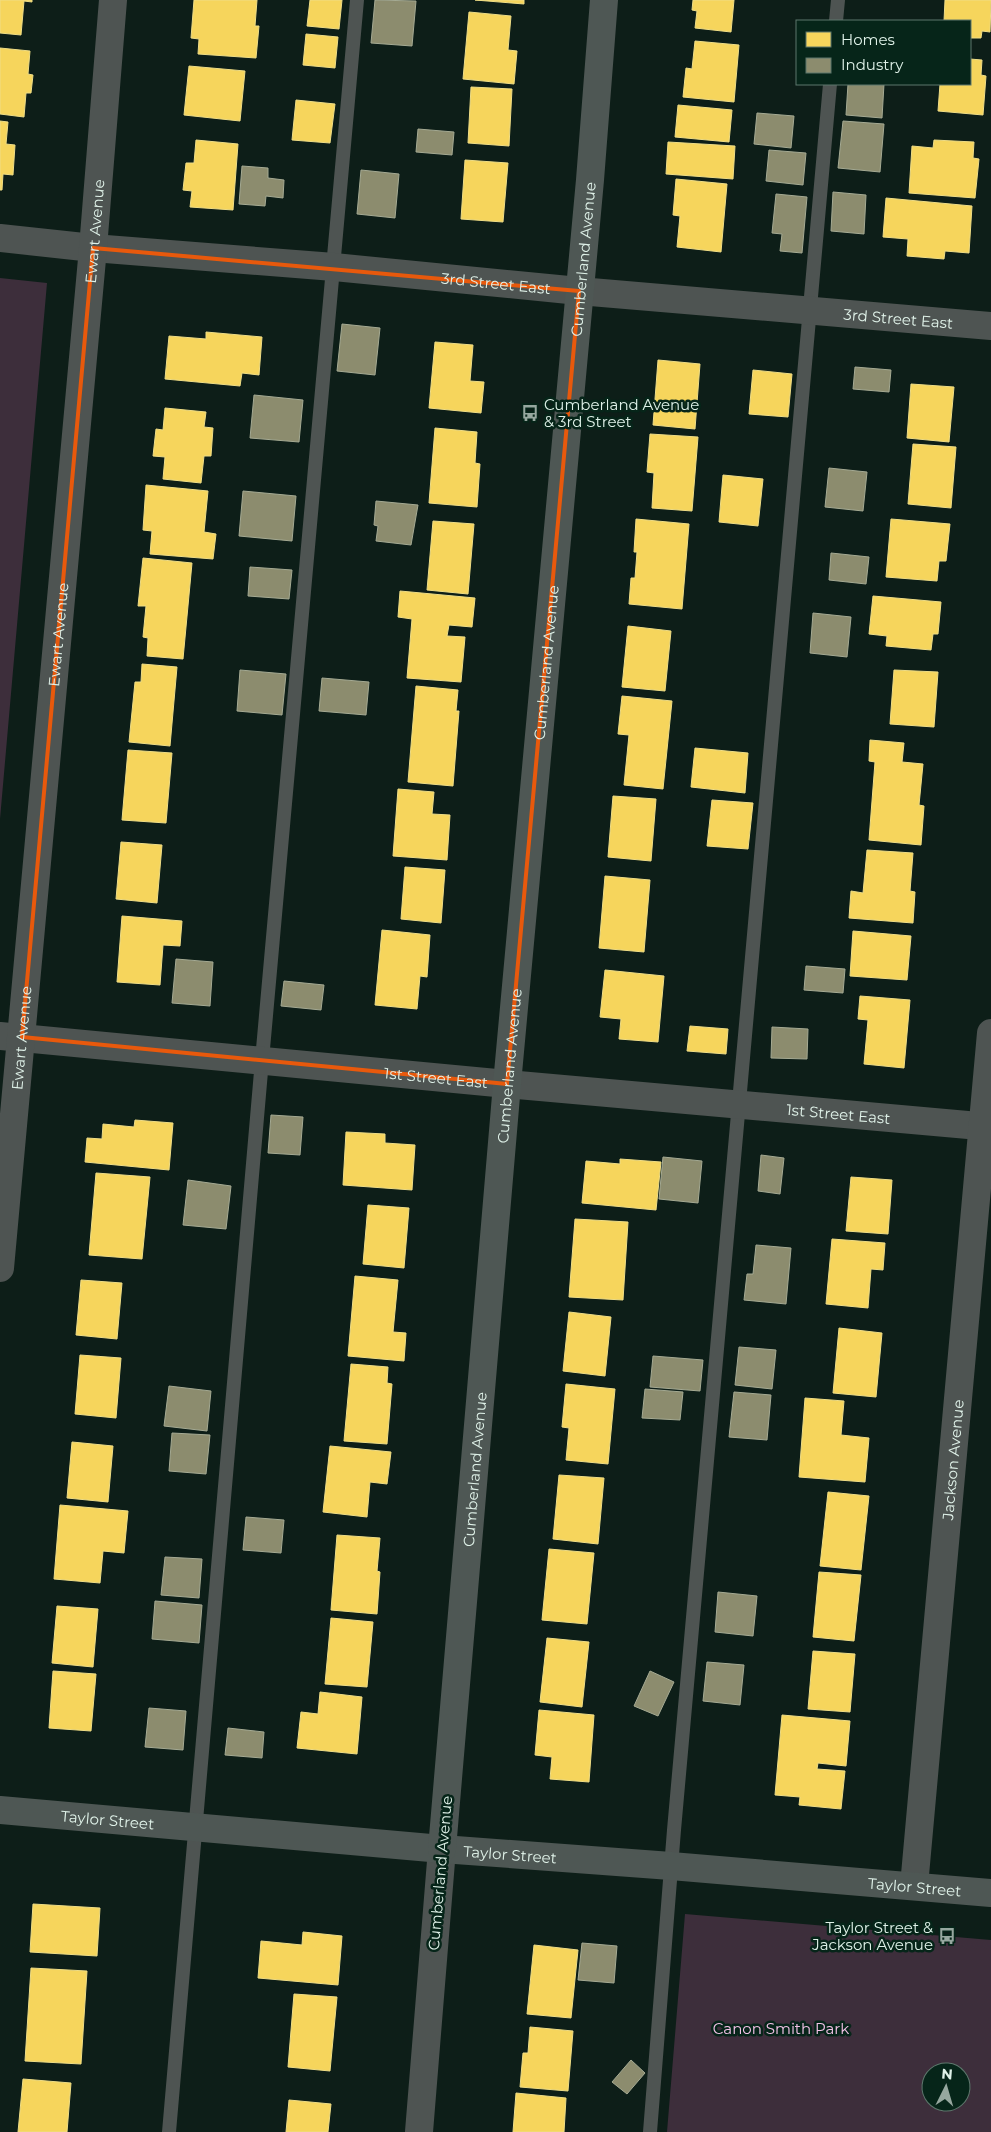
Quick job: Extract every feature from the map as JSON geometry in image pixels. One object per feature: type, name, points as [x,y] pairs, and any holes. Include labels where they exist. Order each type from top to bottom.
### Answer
[{"type":"main road","name":"Cumberland Avenue","points":[[442,1849],[507,1084],[604,0]]},
{"type":"main road","name":"Taylor Street","points":[[0,1810],[442,1849],[991,1893]]},
{"type":"street","name":"Ewart Avenue","points":[[0,1268],[11,1036],[92,248],[113,0]]},
{"type":"street","name":"3rd Street East","points":[[0,238],[92,248],[334,267],[579,291],[991,326]]},
{"type":"street","name":"Jackson Avenue","points":[[914,1886],[987,1126],[991,1033]]},
{"type":"street","name":"1st Street East","points":[[11,1036],[507,1084],[987,1126]]},
{"type":"street","name":"Cumberland Avenue","points":[[419,2132],[442,1849]]},
{"type":"lane","points":[[169,2132],[262,1060],[357,0]]},
{"type":"lane","points":[[836,20],[838,0]]},
{"type":"lane","points":[[650,2132],[671,1866],[830,85]]},
{"type":"highlighted area","points":[[93,248],[579,291],[507,1084],[22,1037]]},
{"type":"green space","points":[[0,278],[47,283],[0,819]]},
{"type":"green space","name":"Canon Smith Park","points":[[685,1914],[991,1940],[991,2132],[667,2132]]},
{"type":"building: Homes","points":[[0,0],[32,0],[32,2],[24,1],[21,35],[0,33]]},
{"type":"building: Homes","points":[[194,0],[257,0],[255,26],[259,26],[256,58],[198,54],[199,39],[191,38]]},
{"type":"building: Homes","points":[[310,0],[342,0],[339,29],[307,26]]},
{"type":"building: Homes","points":[[475,0],[524,0],[524,4]]},
{"type":"building: Homes","points":[[693,0],[734,0],[731,32],[695,28],[697,11],[692,10]]},
{"type":"building: Homes","points":[[945,0],[991,0],[990,32],[982,31],[981,38],[971,38],[971,20],[944,20]]},
{"type":"building: Homes","points":[[469,12],[511,16],[508,50],[517,51],[514,84],[463,79]]},
{"type":"building: Homes","points":[[306,34],[338,37],[335,68],[303,65]]},
{"type":"building: Homes","points":[[695,41],[739,45],[734,102],[683,97],[686,68],[692,69]]},
{"type":"building: Homes","points":[[0,48],[30,51],[28,74],[33,75],[31,93],[26,93],[24,117],[0,114]]},
{"type":"building: Homes","points":[[971,59],[982,60],[981,75],[986,76],[983,115],[938,111],[940,85],[971,85]]},
{"type":"building: Homes","points":[[189,66],[245,71],[240,121],[184,115]]},
{"type":"building: Homes","points":[[471,87],[512,89],[509,146],[468,143]]},
{"type":"building: Homes","points":[[296,100],[335,104],[330,143],[292,140]]},
{"type":"building: Homes","points":[[678,105],[732,110],[729,142],[675,137]]},
{"type":"building: Homes","points":[[0,121],[8,122],[6,144],[15,145],[13,175],[3,174],[2,190],[0,190]]},
{"type":"building: Homes","points":[[196,140],[238,144],[233,210],[190,207],[192,191],[183,190],[186,163],[194,163]]},
{"type":"building: Homes","points":[[934,140],[974,142],[973,158],[979,159],[975,198],[909,193],[912,146],[933,148]]},
{"type":"building: Homes","points":[[668,142],[735,146],[733,179],[666,174]]},
{"type":"building: Homes","points":[[465,160],[508,163],[503,222],[461,219]]},
{"type":"building: Homes","points":[[676,179],[727,184],[721,252],[677,247],[680,216],[673,215]]},
{"type":"building: Homes","points":[[886,198],[972,206],[969,253],[945,251],[944,259],[907,256],[908,239],[883,237]]},
{"type":"building: Homes","points":[[206,332],[262,337],[259,375],[242,373],[240,386],[165,379],[169,336],[206,339]]},
{"type":"building: Homes","points":[[435,342],[473,345],[470,381],[484,382],[481,413],[429,408]]},
{"type":"building: Homes","points":[[658,360],[700,364],[695,429],[653,425]]},
{"type":"building: Homes","points":[[753,370],[792,374],[788,417],[749,414]]},
{"type":"building: Homes","points":[[911,384],[954,387],[949,442],[907,438]]},
{"type":"building: Homes","points":[[165,408],[206,412],[204,427],[213,428],[211,456],[204,456],[201,483],[163,479],[165,457],[153,456],[156,429],[163,430]]},
{"type":"building: Homes","points":[[435,428],[477,432],[475,463],[480,464],[477,507],[429,503]]},
{"type":"building: Homes","points":[[650,434],[698,437],[692,511],[652,508],[654,473],[647,472]]},
{"type":"building: Homes","points":[[913,444],[956,447],[951,508],[908,504]]},
{"type":"building: Homes","points":[[723,475],[763,479],[758,526],[719,522]]},
{"type":"building: Homes","points":[[146,485],[208,491],[204,532],[216,534],[213,559],[150,554],[152,531],[143,530]]},
{"type":"building: Homes","points":[[636,519],[689,524],[682,609],[629,604],[631,578],[635,578],[637,552],[634,552]]},
{"type":"building: Homes","points":[[891,519],[950,524],[946,561],[939,561],[937,581],[886,577]]},
{"type":"building: Homes","points":[[433,521],[474,524],[468,594],[427,590]]},
{"type":"building: Homes","points":[[143,558],[192,563],[183,659],[147,656],[148,638],[143,637],[146,606],[138,606]]},
{"type":"building: Homes","points":[[400,591],[475,598],[472,627],[449,625],[447,636],[465,637],[461,682],[407,678],[412,619],[398,617]]},
{"type":"building: Homes","points":[[873,596],[941,602],[938,634],[933,634],[931,650],[886,646],[887,636],[869,634]]},
{"type":"building: Homes","points":[[628,626],[671,631],[665,691],[622,687]]},
{"type":"building: Homes","points":[[142,664],[177,667],[170,746],[129,742],[135,682],[141,682]]},
{"type":"building: Homes","points":[[894,670],[938,672],[934,727],[890,724]]},
{"type":"building: Homes","points":[[416,686],[458,690],[456,711],[459,711],[453,786],[408,782]]},
{"type":"building: Homes","points":[[622,696],[672,701],[663,789],[624,785],[629,735],[618,734]]},
{"type":"building: Homes","points":[[870,740],[904,743],[902,762],[923,764],[919,805],[924,806],[921,845],[869,840],[875,762],[869,761]]},
{"type":"building: Homes","points":[[695,748],[748,753],[745,793],[691,787]]},
{"type":"building: Homes","points":[[128,750],[172,753],[166,823],[122,820]]},
{"type":"building: Homes","points":[[398,789],[434,792],[432,814],[450,815],[447,860],[393,856]]},
{"type":"building: Homes","points":[[613,796],[656,799],[651,861],[608,857]]},
{"type":"building: Homes","points":[[712,800],[753,803],[748,849],[707,846]]},
{"type":"building: Homes","points":[[121,842],[162,845],[157,903],[116,899]]},
{"type":"building: Homes","points":[[867,850],[913,853],[910,891],[915,892],[913,923],[849,918],[851,891],[863,893]]},
{"type":"building: Homes","points":[[405,867],[445,870],[441,923],[401,919]]},
{"type":"building: Homes","points":[[605,876],[650,880],[644,952],[599,948]]},
{"type":"building: Homes","points":[[122,916],[182,921],[180,946],[163,945],[160,985],[117,982]]},
{"type":"building: Homes","points":[[382,930],[430,935],[427,977],[420,976],[417,1009],[375,1005]]},
{"type":"building: Homes","points":[[853,931],[911,936],[907,980],[850,976]]},
{"type":"building: Homes","points":[[605,970],[664,976],[658,1042],[619,1039],[621,1019],[600,1017]]},
{"type":"building: Homes","points":[[860,996],[910,1000],[904,1068],[864,1064],[868,1020],[858,1019]]},
{"type":"building: Homes","points":[[690,1026],[728,1029],[726,1054],[687,1051]]},
{"type":"building: Homes","points":[[135,1120],[173,1123],[169,1170],[85,1162],[87,1138],[102,1139],[103,1124],[134,1127]]},
{"type":"building: Homes","points":[[346,1132],[385,1134],[385,1143],[415,1145],[412,1190],[343,1185]]},
{"type":"building: Homes","points":[[620,1159],[661,1162],[656,1210],[582,1203],[586,1161],[620,1164]]},
{"type":"building: Homes","points":[[96,1173],[150,1177],[142,1259],[89,1255]]},
{"type":"building: Homes","points":[[851,1177],[892,1180],[888,1234],[846,1231]]},
{"type":"building: Homes","points":[[368,1205],[409,1208],[404,1268],[363,1264]]},
{"type":"building: Homes","points":[[575,1219],[628,1222],[623,1300],[569,1297]]},
{"type":"building: Homes","points":[[832,1239],[885,1243],[883,1270],[871,1269],[868,1308],[826,1304]]},
{"type":"building: Homes","points":[[355,1276],[398,1280],[393,1332],[406,1333],[404,1361],[348,1356]]},
{"type":"building: Homes","points":[[81,1280],[122,1283],[117,1339],[76,1335]]},
{"type":"building: Homes","points":[[569,1312],[611,1317],[605,1376],[563,1371]]},
{"type":"building: Homes","points":[[839,1328],[882,1333],[876,1397],[833,1393]]},
{"type":"building: Homes","points":[[80,1355],[121,1358],[116,1418],[75,1414]]},
{"type":"building: Homes","points":[[351,1364],[388,1367],[387,1383],[392,1384],[387,1444],[344,1441]]},
{"type":"building: Homes","points":[[566,1384],[615,1389],[608,1464],[566,1460],[569,1428],[562,1427]]},
{"type":"building: Homes","points":[[805,1398],[844,1401],[841,1435],[869,1438],[865,1482],[799,1477]]},
{"type":"building: Homes","points":[[72,1442],[113,1446],[108,1502],[67,1498]]},
{"type":"building: Homes","points":[[330,1446],[391,1452],[387,1484],[370,1482],[367,1517],[323,1512]]},
{"type":"building: Homes","points":[[559,1475],[604,1478],[598,1544],[553,1539]]},
{"type":"building: Homes","points":[[828,1492],[869,1496],[861,1570],[820,1566]]},
{"type":"building: Homes","points":[[60,1505],[128,1511],[124,1553],[103,1551],[100,1583],[54,1579]]},
{"type":"building: Homes","points":[[337,1535],[380,1538],[377,1571],[380,1572],[377,1614],[331,1610]]},
{"type":"building: Homes","points":[[549,1549],[594,1553],[587,1624],[542,1620]]},
{"type":"building: Homes","points":[[819,1572],[861,1575],[854,1641],[813,1637]]},
{"type":"building: Homes","points":[[57,1606],[98,1609],[93,1667],[52,1663]]},
{"type":"building: Homes","points":[[331,1618],[373,1622],[367,1687],[325,1684]]},
{"type":"building: Homes","points":[[547,1638],[589,1642],[582,1707],[540,1702]]},
{"type":"building: Homes","points":[[813,1651],[855,1654],[850,1712],[808,1709]]},
{"type":"building: Homes","points":[[53,1671],[96,1674],[91,1731],[49,1728]]},
{"type":"building: Homes","points":[[320,1692],[362,1697],[357,1754],[297,1748],[301,1712],[318,1714]]},
{"type":"building: Homes","points":[[539,1710],[594,1715],[589,1782],[550,1779],[552,1757],[535,1755]]},
{"type":"building: Homes","points":[[782,1715],[850,1721],[846,1766],[818,1763],[817,1769],[845,1771],[841,1809],[799,1805],[800,1797],[775,1795]]},
{"type":"building: Homes","points":[[33,1904],[100,1908],[97,1956],[30,1952]]},
{"type":"building: Homes","points":[[303,1932],[342,1936],[338,1985],[258,1978],[261,1941],[302,1945]]},
{"type":"building: Homes","points":[[534,1945],[578,1950],[571,2018],[527,2014]]},
{"type":"building: Homes","points":[[31,1968],[87,1971],[81,2064],[25,2061]]},
{"type":"building: Homes","points":[[294,1994],[337,1997],[330,2071],[288,2067]]},
{"type":"building: Homes","points":[[530,2027],[573,2031],[568,2091],[520,2087],[523,2053],[528,2053]]},
{"type":"building: Homes","points":[[23,2079],[71,2083],[67,2132],[18,2132]]},
{"type":"building: Homes","points":[[516,2093],[566,2098],[564,2132],[513,2132]]},
{"type":"building: Homes","points":[[289,2100],[331,2104],[328,2132],[286,2132]]},
{"type":"building: Industry","points":[[375,0],[416,1],[412,46],[371,43]]},
{"type":"building: Industry","points":[[848,85],[884,85],[882,118],[846,115]]},
{"type":"building: Industry","points":[[757,113],[794,116],[791,148],[754,144]]},
{"type":"building: Industry","points":[[843,121],[884,124],[880,172],[838,168]]},
{"type":"building: Industry","points":[[418,129],[454,132],[452,155],[416,152]]},
{"type":"building: Industry","points":[[769,150],[806,153],[803,185],[766,181]]},
{"type":"building: Industry","points":[[242,166],[268,168],[268,178],[284,180],[283,198],[266,196],[265,206],[239,204]]},
{"type":"building: Industry","points":[[361,170],[399,174],[395,218],[357,214]]},
{"type":"building: Industry","points":[[833,192],[866,195],[864,234],[831,231]]},
{"type":"building: Industry","points":[[776,194],[807,197],[802,253],[780,251],[782,234],[772,233]]},
{"type":"building: Industry","points":[[342,324],[380,328],[375,375],[337,371]]},
{"type":"building: Industry","points":[[855,367],[891,370],[889,392],[853,389]]},
{"type":"building: Industry","points":[[254,395],[303,400],[299,442],[250,438]]},
{"type":"building: Industry","points":[[829,468],[867,472],[863,511],[825,507]]},
{"type":"building: Industry","points":[[243,491],[296,496],[292,541],[239,536]]},
{"type":"building: Industry","points":[[376,501],[418,505],[411,545],[376,541],[378,526],[374,525]]},
{"type":"building: Industry","points":[[831,553],[869,557],[866,584],[829,580]]},
{"type":"building: Industry","points":[[250,567],[292,570],[289,599],[248,596]]},
{"type":"building: Industry","points":[[813,613],[851,617],[847,657],[810,653]]},
{"type":"building: Industry","points":[[240,670],[286,674],[282,715],[237,711]]},
{"type":"building: Industry","points":[[322,678],[369,682],[366,715],[319,711]]},
{"type":"building: Industry","points":[[176,959],[213,962],[210,1006],[172,1003]]},
{"type":"building: Industry","points":[[806,966],[845,969],[843,993],[804,990]]},
{"type":"building: Industry","points":[[284,981],[324,985],[321,1010],[281,1006]]},
{"type":"building: Industry","points":[[772,1027],[808,1029],[807,1059],[771,1058]]},
{"type":"building: Industry","points":[[271,1115],[303,1117],[300,1155],[268,1153]]},
{"type":"building: Industry","points":[[761,1155],[784,1158],[780,1194],[758,1191]]},
{"type":"building: Industry","points":[[663,1157],[702,1161],[698,1203],[659,1199]]},
{"type":"building: Industry","points":[[188,1180],[231,1186],[226,1229],[183,1225]]},
{"type":"building: Industry","points":[[756,1245],[791,1248],[786,1304],[744,1300],[747,1274],[753,1274]]},
{"type":"building: Industry","points":[[739,1347],[776,1350],[772,1389],[735,1385]]},
{"type":"building: Industry","points":[[653,1356],[703,1360],[700,1391],[650,1387]]},
{"type":"building: Industry","points":[[169,1386],[211,1391],[207,1431],[164,1426]]},
{"type":"building: Industry","points":[[645,1389],[683,1392],[680,1420],[642,1418]]},
{"type":"building: Industry","points":[[734,1392],[771,1395],[767,1440],[729,1437]]},
{"type":"building: Industry","points":[[172,1433],[210,1435],[206,1474],[169,1471]]},
{"type":"building: Industry","points":[[246,1517],[284,1520],[281,1553],[243,1550]]},
{"type":"building: Industry","points":[[165,1557],[202,1559],[199,1598],[161,1595]]},
{"type":"building: Industry","points":[[718,1592],[757,1596],[753,1636],[715,1632]]},
{"type":"building: Industry","points":[[155,1601],[202,1605],[199,1643],[152,1639]]},
{"type":"building: Industry","points":[[707,1662],[744,1665],[740,1705],[703,1701]]},
{"type":"building: Industry","points":[[650,1671],[674,1682],[658,1716],[634,1706]]},
{"type":"building: Industry","points":[[149,1708],[186,1711],[183,1750],[145,1747]]},
{"type":"building: Industry","points":[[228,1728],[264,1732],[262,1758],[225,1755]]},
{"type":"building: Industry","points":[[582,1943],[617,1946],[614,1983],[578,1980]]},
{"type":"building: Industry","points":[[631,2060],[645,2073],[627,2094],[612,2082]]},
{"type":"place","name":"Cumberland Avenue & 3rd Street","points":[[530,413]]},
{"type":"place","name":"Taylor Street & Jackson Avenue","points":[[947,1936]]}]
